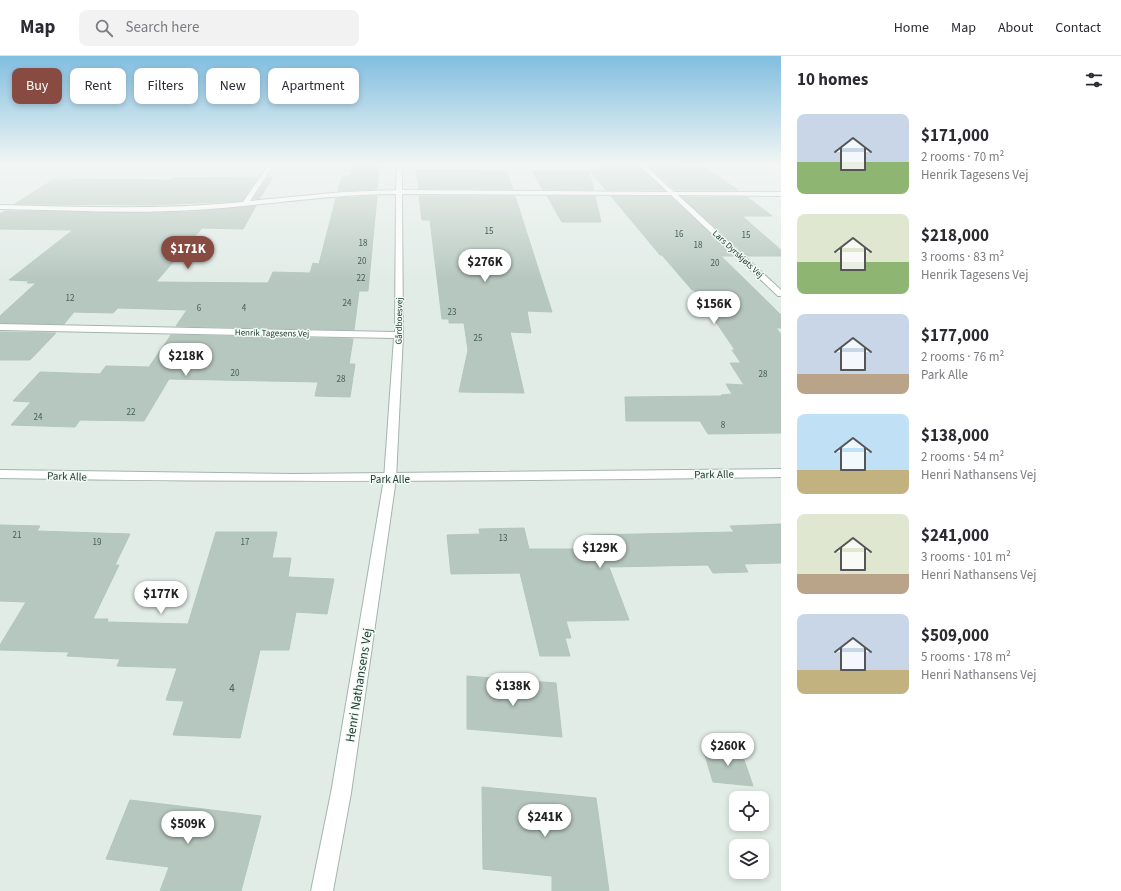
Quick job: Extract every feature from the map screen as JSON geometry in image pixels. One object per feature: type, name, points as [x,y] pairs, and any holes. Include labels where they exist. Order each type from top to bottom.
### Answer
[{"type":"street","points":[[0,207],[148,209],[194,208],[253,203]]},
{"type":"street","name":"Gårdboesvej","points":[[390,479],[399,335],[399,203]]},
{"type":"street","name":"Lars Dyrskjøts Vej","points":[[685,203],[781,294]]},
{"type":"street","name":"Henrik Tagesens Vej","points":[[0,327],[399,335]]},
{"type":"street","name":"Park Alle","points":[[0,474],[117,477],[390,479],[781,473]]},
{"type":"street","name":"Henri Nathansens Vej","points":[[322,891],[340,793],[390,479]]},
{"type":"building","points":[[17,203],[198,203],[152,205],[15,204]]},
{"type":"building","points":[[335,203],[376,203],[368,291],[359,291],[354,330],[176,326],[187,310],[118,308],[113,313],[74,312],[64,324],[0,323],[0,316],[36,283],[27,283],[29,281],[9,280],[73,230],[0,229],[0,214],[5,211],[145,213],[194,212],[256,206],[243,229],[202,228],[156,282],[268,283],[273,272],[310,273],[313,263],[319,264]]},
{"type":"building","points":[[420,203],[517,203],[552,312],[527,311],[531,333],[510,332],[524,393],[459,392],[468,350],[464,323],[449,323],[449,319],[442,319],[430,220],[422,220]]},
{"type":"building","points":[[551,203],[597,203],[601,222],[562,222]]},
{"type":"building","points":[[617,203],[677,203],[734,256],[721,256],[781,315],[781,328],[776,328],[781,334],[781,433],[708,434],[700,421],[626,421],[625,397],[722,396],[721,395],[732,394],[726,384],[744,385],[730,363],[741,363],[732,350],[735,350],[694,290],[692,290],[662,255],[660,255]]},
{"type":"building","points":[[689,203],[755,203],[772,216],[742,216],[781,250],[781,256],[747,256]]},
{"type":"building","points":[[0,332],[56,333],[30,360],[0,360]]},
{"type":"building","points":[[171,335],[353,339],[349,364],[355,364],[350,397],[315,396],[318,382],[169,379],[144,421],[80,420],[75,427],[11,425],[31,402],[13,401],[40,372],[100,374],[106,366],[149,367]]},
{"type":"building","points":[[781,524],[781,563],[744,564],[748,572],[713,573],[708,565],[609,567],[629,620],[566,621],[571,638],[565,638],[570,656],[540,656],[520,573],[451,574],[447,535],[480,534],[479,529],[524,528],[529,549],[596,549],[591,535],[734,532],[730,526]]},
{"type":"building","points":[[0,525],[40,526],[37,531],[130,534],[115,565],[119,565],[93,619],[108,619],[107,622],[188,624],[216,532],[277,532],[272,558],[291,558],[288,577],[334,579],[327,614],[296,612],[289,650],[260,650],[240,738],[173,735],[184,701],[166,700],[177,668],[117,666],[120,659],[67,656],[69,652],[0,650],[0,645],[26,602],[0,601]]},
{"type":"building","points":[[467,676],[556,683],[562,737],[467,729]]},
{"type":"building","points":[[703,749],[741,751],[753,786],[713,782]]},
{"type":"building","points":[[482,787],[596,798],[609,891],[552,891],[552,876],[483,869]]},
{"type":"building","points":[[130,800],[261,816],[241,891],[160,891],[169,867],[106,859]]}]
